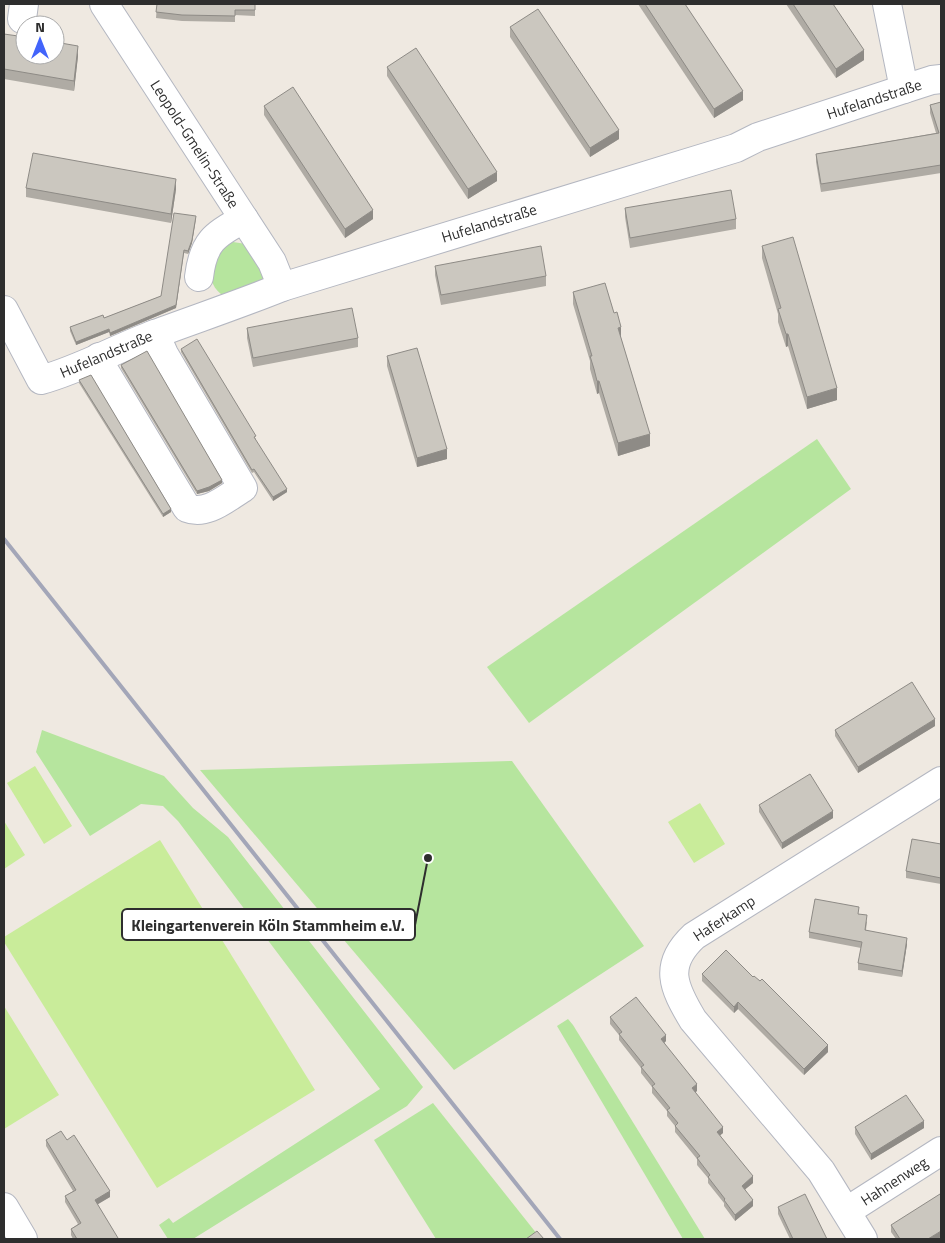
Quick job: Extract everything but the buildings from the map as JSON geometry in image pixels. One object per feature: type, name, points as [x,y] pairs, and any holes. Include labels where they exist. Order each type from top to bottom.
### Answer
[{"type":"street","name":"Leopold-Gmelin-Straße","points":[[104,4],[272,262],[282,287]]},
{"type":"street","points":[[887,4],[904,89]]},
{"type":"street","name":"Hufelandstraße","points":[[4,310],[41,380],[67,373],[99,357],[155,334],[230,308],[282,287],[736,148],[758,137],[932,80],[941,79]]},
{"type":"street","points":[[199,277],[201,261],[209,242],[223,230],[244,219]]},
{"type":"street","points":[[99,357],[104,370],[187,508],[194,511],[206,510],[243,488],[164,354],[155,334]]},
{"type":"street","name":"Haferkamp","points":[[863,1239],[821,1171],[693,1020],[681,1001],[675,984],[676,956],[694,936],[941,781]]},
{"type":"street","name":"Hahnenweg","points":[[847,1211],[941,1151]]},
{"type":"street","points":[[4,1207],[24,1239]]},
{"type":"green space","points":[[233,242],[246,244],[265,277],[262,284],[223,296],[213,284],[211,278],[212,265],[214,258],[222,248]]},
{"type":"green space","points":[[817,439],[851,489],[529,723],[487,667]]},
{"type":"green space","points":[[42,730],[164,776],[193,808],[228,837],[423,1087],[407,1106],[193,1239],[168,1239],[159,1225],[169,1218],[173,1223],[380,1089],[178,821],[163,806],[141,804],[90,836],[36,752]]},
{"type":"green space","points":[[512,761],[644,946],[454,1070],[200,770]]},
{"type":"green space","points":[[35,766],[72,826],[44,844],[7,783]]},
{"type":"green space","points":[[700,803],[725,844],[694,863],[668,822]]},
{"type":"green space","points":[[4,821],[25,855],[4,869]]},
{"type":"green space","points":[[160,840],[315,1090],[157,1188],[4,942],[4,937]]},
{"type":"green space","points":[[4,1006],[59,1095],[4,1129]]},
{"type":"green space","points":[[568,1019],[705,1239],[683,1239],[557,1026]]},
{"type":"green space","points":[[433,1103],[541,1239],[436,1239],[374,1140]]},
{"type":"railway","points":[[4,539],[560,1239]]},
{"type":"place","name":"Kleingartenverein Köln Stammheim e.V.","points":[[428,858]]}]
